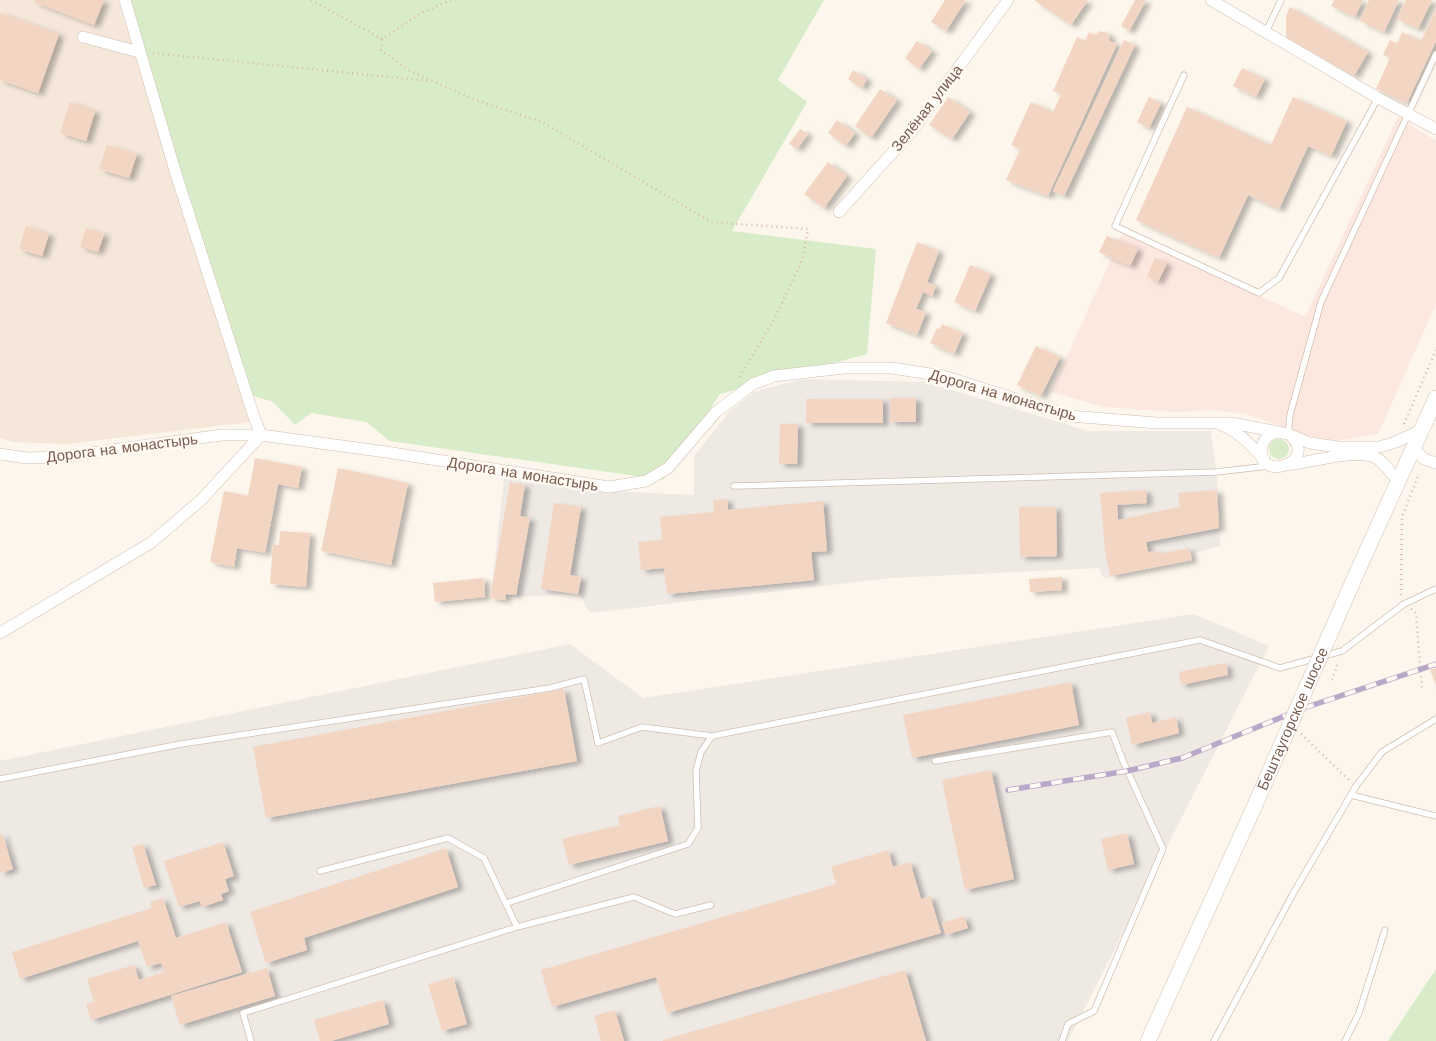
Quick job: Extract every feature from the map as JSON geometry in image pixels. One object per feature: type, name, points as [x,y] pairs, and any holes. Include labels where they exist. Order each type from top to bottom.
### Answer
[{"type":"main road","name":"Бештаугорское шоссе","points":[[1148,1041],[1436,398]]},
{"type":"street","points":[[0,633],[152,542],[201,500],[262,436],[253,414],[139,52],[125,0]]},
{"type":"street","name":"Зелёная улица","points":[[839,212],[911,132],[1008,0]]},
{"type":"street","points":[[1211,0],[1436,130]]},
{"type":"street","points":[[82,37],[139,52]]},
{"type":"street","name":"Дорога на монастырь","points":[[0,454],[28,458],[61,457],[222,435],[262,436],[386,452],[609,487],[646,481],[668,468],[716,412],[753,384],[774,376],[844,368],[892,368],[943,376],[1070,416],[1156,423],[1232,423],[1283,433],[1310,443],[1338,447],[1379,447],[1396,442],[1421,430]]},
{"type":"street","points":[[1212,422],[1230,428],[1267,463],[1280,468],[1359,454],[1374,457],[1385,465],[1398,482]]},
{"type":"street","points":[[1267,463],[1261,450],[1263,441],[1270,434],[1283,433],[1295,440],[1298,449],[1295,458],[1289,465]]},
{"type":"street","points":[[1413,448],[1424,459],[1436,463]]},
{"type":"lane","points":[[1266,32],[1281,0]]},
{"type":"lane","points":[[1283,433],[1290,415],[1322,302],[1436,54]]},
{"type":"lane","points":[[1184,76],[1115,226],[1259,293],[1279,278],[1378,98]]},
{"type":"lane","points":[[734,486],[1216,472],[1267,463]]},
{"type":"lane","points":[[0,779],[181,744],[550,688],[584,679],[598,743],[642,727],[712,736],[1200,640],[1280,668],[1342,651],[1403,605],[1436,589]]},
{"type":"lane","points":[[1214,1041],[1294,892],[1356,786],[1382,752],[1436,719]]},
{"type":"lane","points":[[935,762],[1112,732],[1162,849],[1094,1011],[1068,1024],[1062,1041]]},
{"type":"lane","points":[[507,903],[688,844],[698,828],[696,771],[702,752],[712,736]]},
{"type":"lane","points":[[1351,794],[1436,816]]},
{"type":"lane","points":[[320,871],[448,838],[484,858],[517,927]]},
{"type":"lane","points":[[251,1041],[243,1013],[517,927],[634,897],[675,914],[711,904]]},
{"type":"lane","points":[[1345,1041],[1359,1013],[1385,930]]},
{"type":"path","points":[[311,0],[382,39]]},
{"type":"path","points":[[451,0],[421,13],[382,39],[380,50],[410,71],[476,100],[542,122],[711,222],[808,229],[803,258],[795,276],[774,320],[735,384]]},
{"type":"path","points":[[139,52],[433,81]]},
{"type":"path","points":[[1396,442],[1436,350]]},
{"type":"path","points":[[1422,690],[1416,613],[1403,605],[1402,517],[1424,459]]},
{"type":"path","points":[[1332,680],[1342,651]]},
{"type":"path","points":[[1295,728],[1356,786]]},
{"type":"shaded area","points":[[0,0],[118,0],[251,422],[67,444],[12,442],[0,438]]},
{"type":"shaded area","points":[[1398,117],[1436,141],[1436,304],[1378,434],[1336,441],[1310,436],[1246,414],[1213,410],[1176,412],[1104,407],[1051,392],[1124,230],[1305,317]]},
{"type":"shaded area","points":[[802,379],[925,382],[1088,431],[1211,431],[1217,478],[1220,546],[1104,579],[1099,568],[891,578],[590,613],[579,594],[491,598],[504,477],[589,490],[694,495],[694,456],[729,412],[754,392]]},
{"type":"shaded area","points":[[1194,614],[1269,646],[1068,1041],[0,1041],[0,761],[570,644],[643,698]]},
{"type":"green space","points":[[124,0],[824,0],[778,80],[807,102],[732,231],[876,249],[867,354],[720,394],[663,480],[390,441],[366,422],[311,413],[295,425],[273,402],[251,395]]},
{"type":"green space","points":[[1275,439],[1283,439],[1289,445],[1289,453],[1283,459],[1275,459],[1269,453],[1269,445]]},
{"type":"green space","points":[[1436,969],[1436,1041],[1388,1041]]},
{"type":"building","points":[[35,0],[104,0],[94,25],[34,2]]},
{"type":"building","points":[[945,0],[966,0],[946,31],[931,22]]},
{"type":"building","points":[[1034,0],[1088,0],[1071,25]]},
{"type":"building","points":[[1135,0],[1146,0],[1129,31],[1121,26]]},
{"type":"building","points":[[1334,0],[1363,0],[1355,17],[1331,6]]},
{"type":"building","points":[[1369,0],[1399,0],[1384,32],[1360,21]]},
{"type":"building","points":[[1406,0],[1432,0],[1418,29],[1397,19]]},
{"type":"building","points":[[1290,7],[1368,52],[1354,76],[1286,37],[1286,15]]},
{"type":"building","points":[[1436,9],[1436,41],[1407,103],[1376,89],[1390,58],[1383,55],[1390,40],[1397,44],[1402,32],[1421,41]]},
{"type":"building","points":[[0,13],[59,34],[38,93],[0,80]]},
{"type":"building","points":[[1100,31],[1107,33],[1110,36],[1109,41],[1117,44],[1048,196],[1006,180],[1020,149],[1011,145],[1031,102],[1053,112],[1061,94],[1053,91],[1077,37],[1085,41],[1089,32],[1096,35]]},
{"type":"building","points":[[1124,40],[1135,45],[1064,196],[1053,191]]},
{"type":"building","points":[[917,41],[932,51],[919,69],[905,58]]},
{"type":"building","points":[[1242,68],[1265,79],[1256,97],[1233,86]]},
{"type":"building","points":[[853,70],[867,79],[862,88],[848,79]]},
{"type":"building","points":[[880,89],[897,100],[871,138],[855,126]]},
{"type":"building","points":[[948,97],[970,112],[952,139],[929,125]]},
{"type":"building","points":[[1149,97],[1161,103],[1149,128],[1137,122]]},
{"type":"building","points":[[1293,97],[1347,121],[1331,156],[1308,146],[1279,209],[1248,195],[1219,258],[1136,220],[1187,107],[1271,145]]},
{"type":"building","points":[[70,102],[95,111],[86,141],[60,133]]},
{"type":"building","points":[[837,120],[855,133],[846,146],[828,133]]},
{"type":"building","points":[[800,129],[808,134],[797,149],[789,144]]},
{"type":"building","points":[[107,145],[137,154],[129,178],[99,169]]},
{"type":"building","points":[[828,162],[847,176],[824,208],[804,194]]},
{"type":"building","points":[[26,226],[49,234],[42,256],[19,249]]},
{"type":"building","points":[[86,228],[104,234],[98,252],[80,247]]},
{"type":"building","points":[[1107,236],[1138,249],[1130,266],[1099,252]]},
{"type":"building","points":[[917,242],[939,251],[927,282],[936,286],[932,296],[923,292],[916,309],[926,312],[917,335],[886,323]]},
{"type":"building","points":[[1155,258],[1167,263],[1158,282],[1147,276]]},
{"type":"building","points":[[970,265],[991,274],[975,311],[954,302]]},
{"type":"building","points":[[942,324],[963,333],[954,354],[930,343],[937,328],[940,329]]},
{"type":"building","points":[[1036,346],[1060,357],[1041,396],[1017,385]]},
{"type":"building","points":[[890,398],[916,398],[916,422],[890,422]]},
{"type":"building","points":[[806,399],[883,399],[883,423],[806,423]]},
{"type":"building","points":[[780,424],[798,424],[797,464],[779,464]]},
{"type":"building","points":[[255,458],[302,467],[298,488],[278,484],[265,553],[237,548],[234,567],[210,562],[224,491],[248,496]]},
{"type":"building","points":[[338,468],[408,483],[391,565],[321,551]]},
{"type":"building","points":[[510,482],[525,485],[520,516],[530,518],[516,595],[506,594],[505,600],[490,598]]},
{"type":"building","points":[[1146,490],[1147,503],[1117,505],[1118,520],[1180,507],[1178,493],[1217,490],[1219,528],[1146,542],[1148,552],[1157,551],[1158,554],[1189,548],[1192,560],[1110,576],[1105,550],[1100,493]]},
{"type":"building","points":[[727,499],[728,510],[823,501],[827,551],[811,552],[814,580],[667,594],[664,568],[641,570],[638,542],[662,540],[660,517],[714,512],[713,500]]},
{"type":"building","points":[[554,503],[581,507],[570,575],[581,577],[578,594],[541,589]]},
{"type":"building","points":[[1019,507],[1056,507],[1057,556],[1020,557]]},
{"type":"building","points":[[280,531],[310,533],[306,587],[270,584],[273,545],[279,545]]},
{"type":"building","points":[[1062,577],[1062,590],[1030,592],[1029,579]]},
{"type":"building","points":[[484,578],[485,597],[435,602],[433,583]]},
{"type":"building","points":[[1226,663],[1228,675],[1181,685],[1179,672]]},
{"type":"building","points":[[1436,668],[1436,685],[1430,670]]},
{"type":"building","points":[[1071,682],[1079,725],[912,758],[903,715]]},
{"type":"building","points":[[564,689],[577,761],[266,818],[253,747]]},
{"type":"building","points":[[1150,712],[1152,723],[1176,717],[1179,733],[1132,745],[1126,718]]},
{"type":"building","points":[[991,770],[1014,879],[965,890],[942,780]]},
{"type":"building","points":[[660,806],[668,841],[569,865],[562,839],[620,825],[618,816]]},
{"type":"building","points":[[2,833],[13,869],[0,873],[0,834]]},
{"type":"building","points":[[1127,833],[1134,864],[1108,870],[1101,839]]},
{"type":"building","points":[[223,842],[234,876],[225,879],[229,891],[221,894],[223,900],[202,907],[200,901],[179,907],[164,861]]},
{"type":"building","points":[[143,844],[156,885],[144,888],[132,847]]},
{"type":"building","points":[[446,848],[458,887],[304,938],[307,950],[266,963],[250,912]]},
{"type":"building","points":[[888,850],[893,867],[910,862],[921,899],[930,896],[941,933],[667,1013],[656,977],[552,1007],[541,970],[836,884],[831,867]]},
{"type":"building","points":[[163,898],[176,938],[226,922],[242,972],[91,1020],[86,1004],[94,1002],[87,979],[134,965],[139,980],[164,972],[161,963],[147,967],[138,941],[20,979],[12,952],[152,908],[150,902]]},
{"type":"building","points":[[964,916],[968,928],[946,935],[942,923]]},
{"type":"building","points":[[267,968],[275,996],[180,1025],[171,996]]},
{"type":"building","points":[[905,970],[926,1041],[663,1041],[663,1040]]},
{"type":"building","points":[[453,977],[467,1024],[442,1031],[428,984]]},
{"type":"building","points":[[383,1000],[389,1024],[331,1041],[320,1041],[314,1020]]},
{"type":"building","points":[[615,1010],[624,1041],[601,1041],[594,1016]]},
{"type":"railway","points":[[1008,790],[1127,771],[1182,758],[1304,708],[1436,664]]}]
